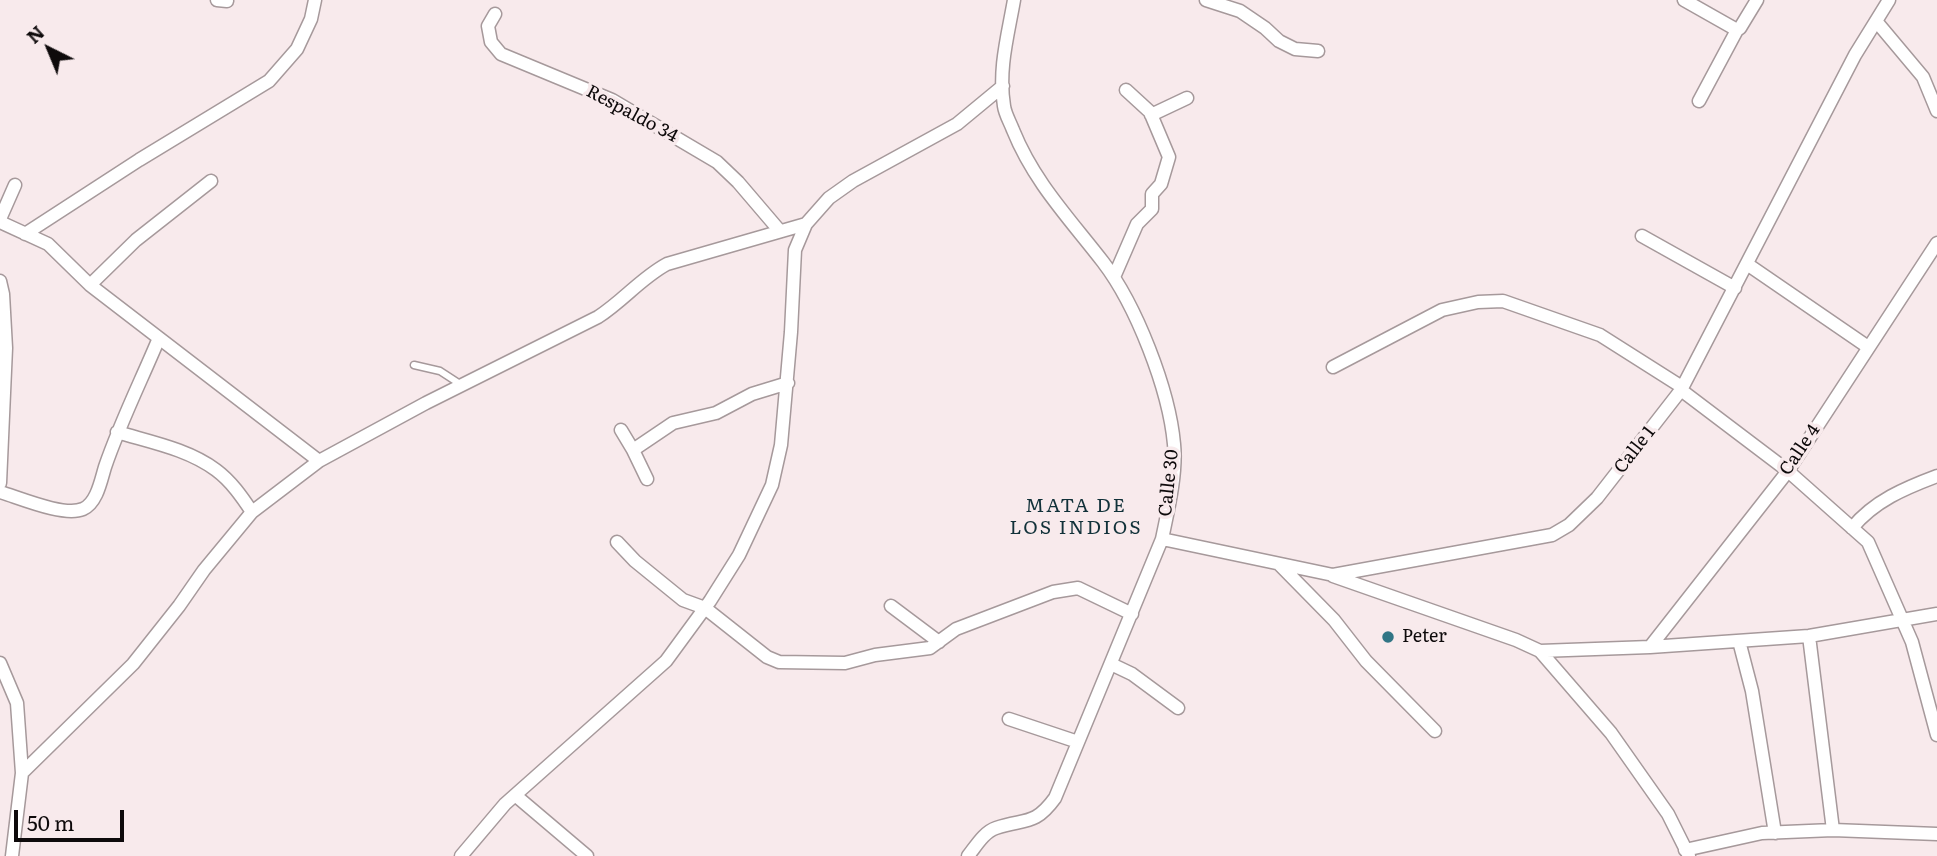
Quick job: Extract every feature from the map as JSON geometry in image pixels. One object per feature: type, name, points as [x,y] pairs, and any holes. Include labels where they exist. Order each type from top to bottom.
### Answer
[{"type":"street","points":[[25,234],[139,160],[270,81],[297,49],[311,19],[315,0]]},
{"type":"street","name":"Calle 30","points":[[968,856],[994,828],[1021,823],[1047,809],[1055,798],[1162,539],[1170,500],[1174,446],[1167,406],[1124,291],[1066,218],[1025,159],[1004,108],[1002,65],[1014,0]]},
{"type":"street","points":[[1206,0],[1240,11],[1265,27],[1279,41],[1295,49],[1318,51]]},
{"type":"street","points":[[1684,0],[1737,30]]},
{"type":"street","points":[[1699,101],[1737,30],[1745,22],[1757,0]]},
{"type":"street","name":"Calle 1","points":[[1162,539],[1333,575],[1557,534],[1597,498],[1681,388],[1836,91],[1889,0]]},
{"type":"street","name":"Respaldo 34","points":[[495,14],[488,26],[491,42],[501,54],[612,100],[717,162],[779,230]]},
{"type":"street","points":[[1876,21],[1923,76],[1937,111]]},
{"type":"street","points":[[461,856],[515,794],[666,661],[739,555],[772,485],[781,445],[788,383],[795,250],[806,224],[829,198],[853,181],[957,124],[1003,86]]},
{"type":"street","points":[[1114,278],[1137,224],[1152,209],[1153,194],[1161,184],[1169,157],[1151,115],[1126,90]]},
{"type":"street","points":[[1151,115],[1188,98]]},
{"type":"street","points":[[90,285],[136,240],[211,181]]},
{"type":"street","points":[[15,185],[2,225],[48,244],[90,285],[319,461]]},
{"type":"street","points":[[22,773],[133,664],[252,512],[319,461],[461,385],[598,317],[620,302],[651,272],[667,264],[806,224]]},
{"type":"street","points":[[1642,236],[1735,288]]},
{"type":"street","name":"Calle 4","points":[[1650,647],[1788,471],[1937,243]]},
{"type":"street","points":[[1747,264],[1868,347]]},
{"type":"street","points":[[0,281],[4,294],[6,348],[0,483]]},
{"type":"street","points":[[1333,367],[1443,310],[1479,302],[1514,303],[1600,335],[1681,388],[1788,471],[1868,542],[1912,642],[1937,735]]},
{"type":"street","points":[[0,492],[60,510],[81,510],[90,505],[97,493],[117,432],[159,338]]},
{"type":"street","points":[[633,450],[673,423],[716,413],[752,394],[788,383]]},
{"type":"street","points":[[621,430],[647,479]]},
{"type":"street","points":[[117,432],[192,456],[216,470],[236,489],[252,512]]},
{"type":"street","points":[[1852,528],[1864,514],[1888,497],[1937,476]]},
{"type":"street","points":[[617,542],[635,561],[683,600],[705,608],[767,657],[779,662],[845,663],[874,655],[930,649],[956,629],[1053,593],[1078,588],[1132,614]]},
{"type":"street","points":[[1279,564],[1334,620],[1366,661],[1435,732]]},
{"type":"street","points":[[1333,575],[1540,651],[1611,733],[1668,814],[1687,853],[1762,833],[1833,830],[1937,834]]},
{"type":"street","points":[[891,606],[939,642]]},
{"type":"street","points":[[1540,651],[1650,647],[1809,636],[1937,614]]},
{"type":"street","points":[[1809,636],[1833,830]]},
{"type":"street","points":[[1739,641],[1752,691],[1775,833]]},
{"type":"street","points":[[0,663],[17,703],[22,773],[12,856]]},
{"type":"street","points":[[1111,664],[1132,674],[1178,708]]},
{"type":"street","points":[[1009,719],[1079,743]]},
{"type":"street","points":[[515,794],[587,856]]},
{"type":"lane","points":[[414,365],[440,372],[461,385]]},
{"type":"place","name":"Peter","points":[[1388,637]]},
{"type":"district","name":"MATA DE LOS INDIOS","points":[[1076,517]]}]
